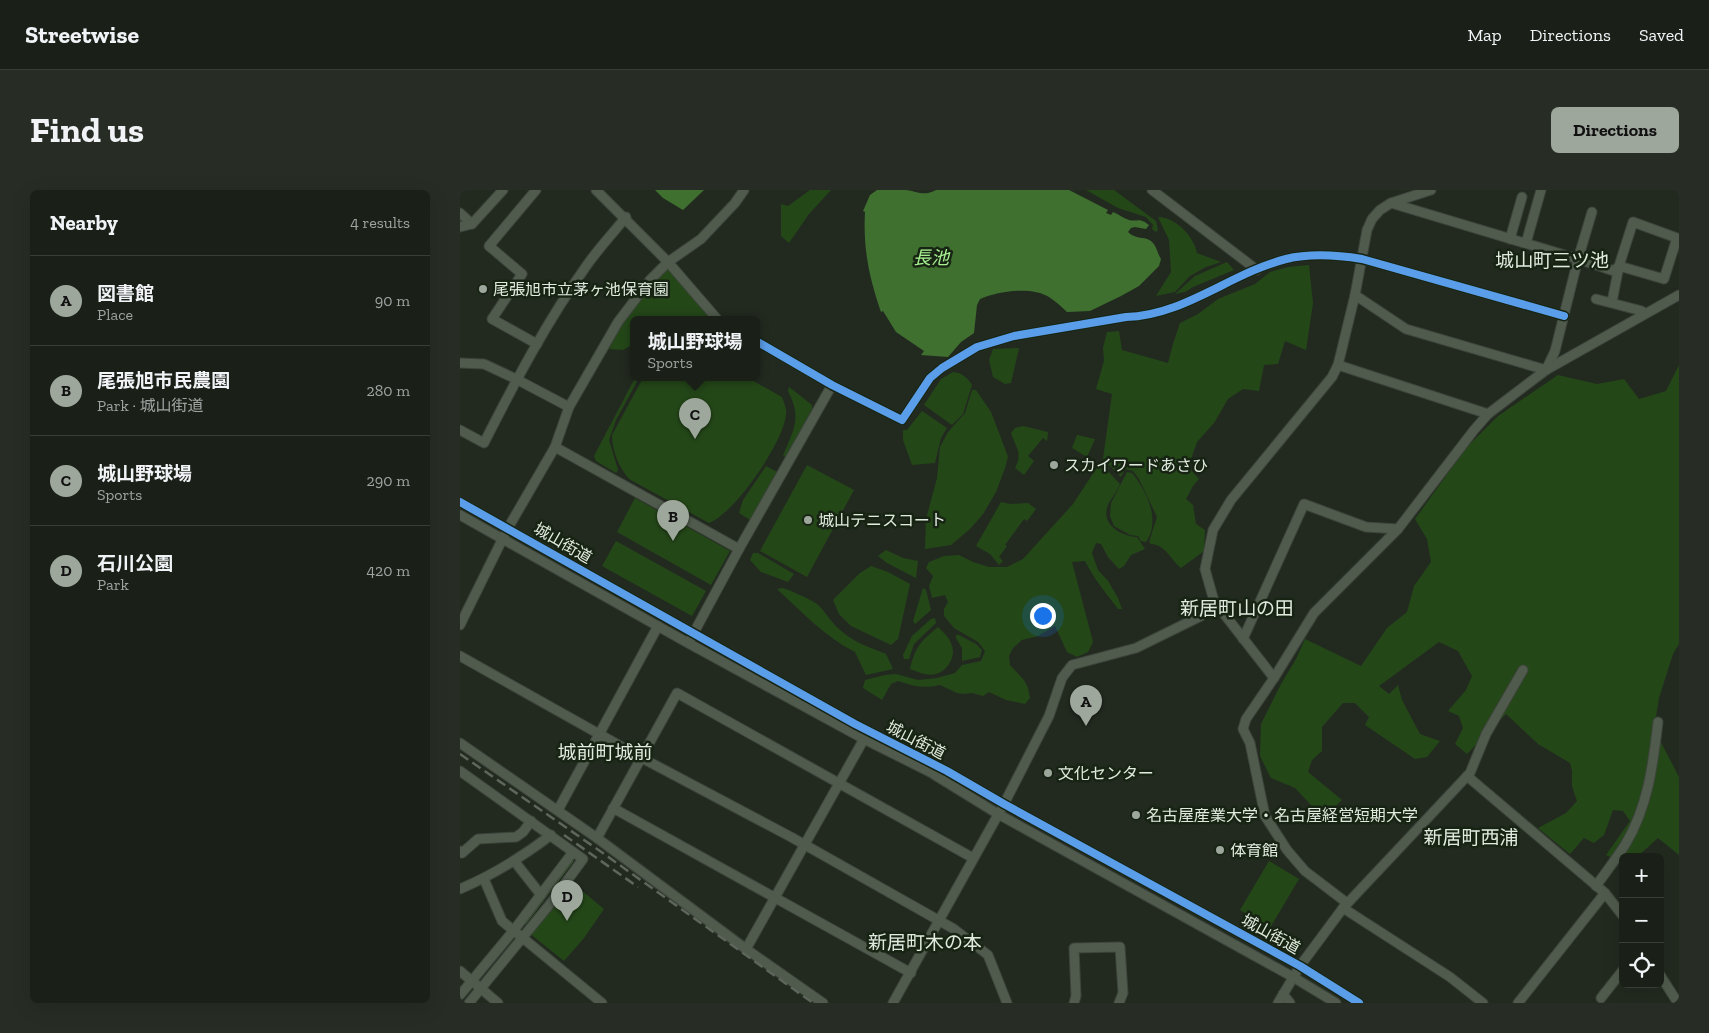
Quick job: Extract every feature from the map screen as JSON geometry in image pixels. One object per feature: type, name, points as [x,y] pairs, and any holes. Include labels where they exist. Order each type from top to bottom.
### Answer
[{"type":"street","points":[[460,228],[472,224],[504,190]]},
{"type":"street","points":[[536,190],[489,246],[522,274],[492,319],[537,344]]},
{"type":"street","points":[[596,190],[626,217],[715,316]]},
{"type":"street","points":[[461,619],[508,528],[555,446],[569,407],[618,322],[650,280],[668,262],[701,240],[729,210],[744,190]]},
{"type":"street","points":[[1274,678],[1214,601],[1205,568],[1214,530],[1231,500],[1332,377],[1338,365],[1372,219],[1390,203],[1431,190]]},
{"type":"street","points":[[1526,243],[1541,190]]},
{"type":"street","points":[[1157,191],[1257,270]]},
{"type":"street","points":[[1510,239],[1522,197]]},
{"type":"street","points":[[1390,203],[1614,271],[1619,266]]},
{"type":"street","points":[[460,212],[472,224]]},
{"type":"street","points":[[1546,370],[1555,351],[1592,212]]},
{"type":"street","points":[[460,430],[484,443],[516,379],[587,264],[626,217]]},
{"type":"street","points":[[1612,302],[1619,266],[1633,222],[1677,238],[1664,279],[1619,266]]},
{"type":"street","points":[[760,343],[832,385],[902,420],[930,378],[942,368],[977,347],[1014,336],[1126,317],[1143,317],[1184,303],[1286,259],[1311,255],[1344,256],[1362,259],[1564,316]]},
{"type":"street","points":[[1355,294],[1406,329],[1546,370]]},
{"type":"street","points":[[1483,1003],[1450,977],[1345,906],[1305,871],[1287,850],[1265,816],[1260,782],[1250,743],[1243,729],[1246,719],[1274,678],[1314,612],[1398,529],[1488,414],[1546,370],[1679,295]]},
{"type":"street","points":[[1596,298],[1642,311],[1643,315]]},
{"type":"street","points":[[460,363],[484,364],[569,407]]},
{"type":"street","points":[[1338,365],[1488,414]]},
{"type":"street","points":[[688,643],[738,550],[832,385]]},
{"type":"street","points":[[555,446],[738,550]]},
{"type":"street","name":"城山街道","points":[[460,502],[855,724],[947,771],[1300,966],[1359,1003]]},
{"type":"street","points":[[1243,639],[1304,504],[1366,527],[1398,529]]},
{"type":"street","name":"城山街道","points":[[460,515],[864,740],[930,772],[998,814],[1294,977],[1336,1003]]},
{"type":"street","points":[[893,1003],[1004,804],[1049,716],[1062,678],[1072,665],[1136,648],[1201,616],[1214,601]]},
{"type":"street","points":[[558,810],[658,626]]},
{"type":"street","points":[[460,656],[640,757],[804,844],[954,929],[988,955],[1007,1003]]},
{"type":"street","points":[[1278,1003],[1300,966],[1345,906],[1467,776],[1486,734],[1523,670]]},
{"type":"street","points":[[597,838],[677,693],[974,858]]},
{"type":"street","points":[[1596,886],[1626,844],[1643,805],[1651,777],[1658,722]]},
{"type":"street","points":[[746,949],[864,740]]},
{"type":"street","points":[[460,742],[597,838],[746,949],[823,1003]]},
{"type":"street","points":[[460,771],[583,859],[523,938],[469,1003]]},
{"type":"street","points":[[1467,776],[1605,892],[1619,911]]},
{"type":"street","points":[[613,808],[911,973]]},
{"type":"street","points":[[460,851],[462,853],[478,839],[516,837],[532,821]]},
{"type":"street","points":[[460,889],[484,879],[515,862],[551,835]]},
{"type":"street","points":[[460,996],[514,930],[573,852]]},
{"type":"street","points":[[515,862],[541,895]]},
{"type":"street","points":[[484,879],[502,921],[602,1003]]},
{"type":"street","points":[[1518,1003],[1605,892]]},
{"type":"street","points":[[1074,1003],[1076,996],[1074,948],[1120,947],[1123,993],[1119,1003]]},
{"type":"street","points":[[460,971],[498,1003]]},
{"type":"street","points":[[1601,998],[1619,975]]},
{"type":"street","points":[[1664,981],[1677,1002]]},
{"type":"street","points":[[1283,994],[1290,1003]]},
{"type":"shaded area","points":[[810,190],[831,190],[809,214],[789,243],[781,236],[781,204],[788,206]]},
{"type":"shaded area","points":[[1086,190],[1114,190],[1156,221],[1158,230],[1156,232],[1152,229],[1153,225],[1146,217],[1118,208]]},
{"type":"shaded area","points":[[1158,217],[1171,220],[1183,229],[1192,241],[1197,253],[1221,262],[1206,267],[1190,276],[1175,292],[1156,296],[1171,272],[1169,240]]},
{"type":"shaded area","points":[[1227,262],[1234,270],[1185,292],[1175,294],[1195,276]]},
{"type":"shaded area","points":[[1309,265],[1313,303],[1306,350],[1285,341],[1278,364],[1264,365],[1259,391],[1243,389],[1228,399],[1214,423],[1197,442],[1190,462],[1190,469],[1199,479],[1186,499],[1193,505],[1196,524],[1205,530],[1204,551],[1181,568],[1164,550],[1149,542],[1157,517],[1139,479],[1133,471],[1125,469],[1121,477],[1103,459],[1112,394],[1096,389],[1104,361],[1103,348],[1107,332],[1119,331],[1122,350],[1168,363],[1180,323],[1198,314],[1218,299],[1255,284],[1270,272],[1288,267]]},
{"type":"shaded area","points":[[668,269],[709,314],[706,316],[630,316],[630,346],[623,350],[609,349],[635,306]]},
{"type":"shaded area","points":[[1019,348],[1011,383],[1005,384],[993,377],[989,360],[993,349]]},
{"type":"shaded area","points":[[1679,365],[1679,644],[1673,654],[1659,698],[1654,729],[1679,777],[1679,855],[1658,838],[1641,853],[1619,853],[1619,862],[1606,855],[1630,821],[1623,811],[1613,810],[1604,835],[1594,843],[1584,838],[1570,854],[1538,828],[1566,813],[1577,801],[1572,786],[1570,763],[1538,744],[1506,714],[1467,754],[1455,744],[1463,728],[1459,716],[1448,711],[1466,690],[1472,676],[1458,651],[1439,642],[1379,686],[1389,694],[1398,685],[1402,700],[1420,734],[1440,741],[1427,757],[1415,759],[1365,725],[1369,717],[1355,703],[1343,703],[1322,727],[1322,751],[1312,760],[1308,772],[1342,800],[1323,818],[1295,788],[1271,778],[1260,756],[1261,724],[1305,639],[1361,666],[1387,628],[1407,612],[1414,586],[1431,562],[1427,539],[1415,519],[1466,448],[1498,416],[1558,375],[1597,384],[1624,379],[1639,399],[1666,391]]},
{"type":"shaded area","points":[[953,372],[964,376],[972,385],[963,414],[952,425],[924,405],[941,379]]},
{"type":"shaded area","points":[[633,381],[637,381],[616,420],[609,440],[618,470],[616,473],[596,461],[594,456]]},
{"type":"shaded area","points":[[641,381],[753,381],[782,397],[786,408],[783,427],[756,476],[732,506],[720,517],[709,523],[629,479],[619,464],[613,447],[612,435]]},
{"type":"shaded area","points":[[789,387],[812,405],[812,409],[786,457],[783,456],[795,423],[795,409],[788,391]]},
{"type":"shaded area","points":[[972,390],[976,390],[991,412],[1008,457],[1005,468],[996,492],[983,514],[970,529],[951,545],[925,549],[926,519],[937,478],[940,447],[948,432],[965,413]]},
{"type":"shaded area","points":[[922,411],[947,428],[941,438],[935,463],[912,465],[903,440],[903,430],[907,430]]},
{"type":"shaded area","points":[[1023,426],[1048,432],[1047,441],[1043,438],[1028,456],[1034,461],[1024,475],[1015,468],[1019,454],[1011,433],[1015,428]]},
{"type":"shaded area","points":[[1077,435],[1095,439],[1087,457],[1072,448]]},
{"type":"shaded area","points":[[1100,463],[1120,484],[1106,512],[1109,523],[1125,534],[1137,537],[1145,549],[1131,555],[1124,566],[1119,569],[1108,557],[1101,544],[1096,543],[1092,553],[1098,570],[1108,581],[1122,609],[1118,609],[1096,580],[1085,561],[1072,562],[1093,642],[1088,652],[1077,657],[1067,652],[1055,626],[1038,636],[1022,640],[1013,648],[1009,656],[1010,665],[1024,680],[1028,688],[1030,698],[1025,704],[1006,700],[989,692],[983,696],[972,693],[957,693],[940,685],[929,687],[898,681],[891,684],[882,700],[863,688],[865,680],[885,675],[896,674],[918,680],[937,678],[955,673],[962,665],[981,661],[985,651],[978,642],[954,628],[944,616],[944,609],[948,602],[945,595],[932,598],[929,586],[933,576],[926,568],[929,562],[944,556],[959,555],[989,567],[1007,567],[1023,559],[1073,504]]},
{"type":"shaded area","name":"城山テニスコート","points":[[807,465],[854,490],[807,577],[760,551]]},
{"type":"shaded area","points":[[766,466],[777,472],[750,520],[739,513],[743,500]]},
{"type":"shaded area","points":[[1127,472],[1132,473],[1138,480],[1150,506],[1152,525],[1146,542],[1141,541],[1138,536],[1130,535],[1114,526],[1110,516],[1111,503]]},
{"type":"shaded area","points":[[635,498],[730,551],[711,585],[617,532]]},
{"type":"shaded area","points":[[1001,502],[1010,504],[1028,503],[1036,509],[1027,521],[1024,519],[1005,545],[1007,546],[999,557],[1003,561],[999,565],[990,554],[976,546]]},
{"type":"shaded area","points":[[616,541],[706,591],[692,616],[602,566]]},
{"type":"shaded area","points":[[886,550],[903,558],[918,561],[916,578],[887,563],[878,556]]},
{"type":"shaded area","points":[[753,553],[758,553],[794,574],[788,582],[761,572],[750,560]]},
{"type":"shaded area","points":[[871,566],[888,572],[910,584],[898,639],[891,645],[851,626],[839,614],[833,600],[860,573]]},
{"type":"shaded area","points":[[782,588],[817,604],[844,633],[861,644],[886,654],[893,669],[866,675],[855,652],[814,624],[777,589]]},
{"type":"shaded area","points":[[923,588],[926,590],[931,610],[915,624],[913,621]]},
{"type":"shaded area","points":[[935,618],[936,623],[914,644],[909,659],[904,659],[903,655],[912,636],[931,619]]},
{"type":"shaded area","points":[[938,627],[948,638],[952,646],[953,655],[950,663],[944,670],[936,674],[926,674],[910,669],[914,655],[920,645]]},
{"type":"shaded area","points":[[956,635],[976,644],[982,650],[980,657],[962,661],[962,648]]},
{"type":"shaded area","points":[[1269,861],[1299,879],[1270,928],[1240,910]]},
{"type":"shaded area","points":[[570,881],[604,909],[584,938],[564,961],[529,933]]},
{"type":"water","points":[[655,190],[704,190],[683,210],[663,198]]},
{"type":"water","name":"長池","points":[[877,190],[905,190],[924,193],[936,190],[1069,190],[1108,210],[1106,213],[1111,215],[1113,212],[1129,220],[1141,220],[1149,225],[1146,229],[1131,228],[1128,232],[1134,236],[1151,241],[1155,245],[1161,259],[1159,266],[1139,286],[1090,311],[1067,312],[1049,297],[1033,292],[1014,291],[987,296],[980,299],[977,305],[974,333],[961,342],[948,357],[921,355],[924,351],[896,332],[883,311],[881,312],[873,287],[866,251],[865,212],[863,211],[870,195]]},
{"type":"waterway","points":[[525,923],[572,861]]},
{"type":"railway","points":[[460,754],[813,1003]]},
{"type":"railway","points":[[564,835],[638,887]]},
{"type":"cycle path","points":[[760,343],[832,385],[902,420],[930,378],[942,368],[977,347],[1014,336],[1147,315],[1187,302],[1266,265],[1295,257],[1324,255],[1362,259],[1564,316]]},
{"type":"cycle path","points":[[460,502],[855,724],[947,771],[1300,966],[1359,1003]]},
{"type":"place","name":"尾張旭市立茅ヶ池保育園","points":[[483,289]]},
{"type":"place","name":"城山野球場","points":[[695,439]]},
{"type":"place","name":"スカイワードあさひ","points":[[1054,465]]},
{"type":"place","name":"城山テニスコート","points":[[808,520]]},
{"type":"place","name":"尾張旭市民農園","points":[[673,541]]},
{"type":"place","name":"図書館","points":[[1086,726]]},
{"type":"place","name":"文化センター","points":[[1048,773]]},
{"type":"place","name":"名古屋産業大学・名古屋経営短期大学","points":[[1136,815]]},
{"type":"place","name":"体育館","points":[[1220,850]]},
{"type":"place","name":"石川公園","points":[[567,921]]},
{"type":"district","name":"城山町三ツ池","points":[[1552,260]]},
{"type":"district","name":"新居町山の田","points":[[1237,608]]},
{"type":"district","name":"城前町城前","points":[[605,752]]},
{"type":"district","name":"新居町西浦","points":[[1471,837]]},
{"type":"district","name":"新居町木の本","points":[[925,942]]}]
